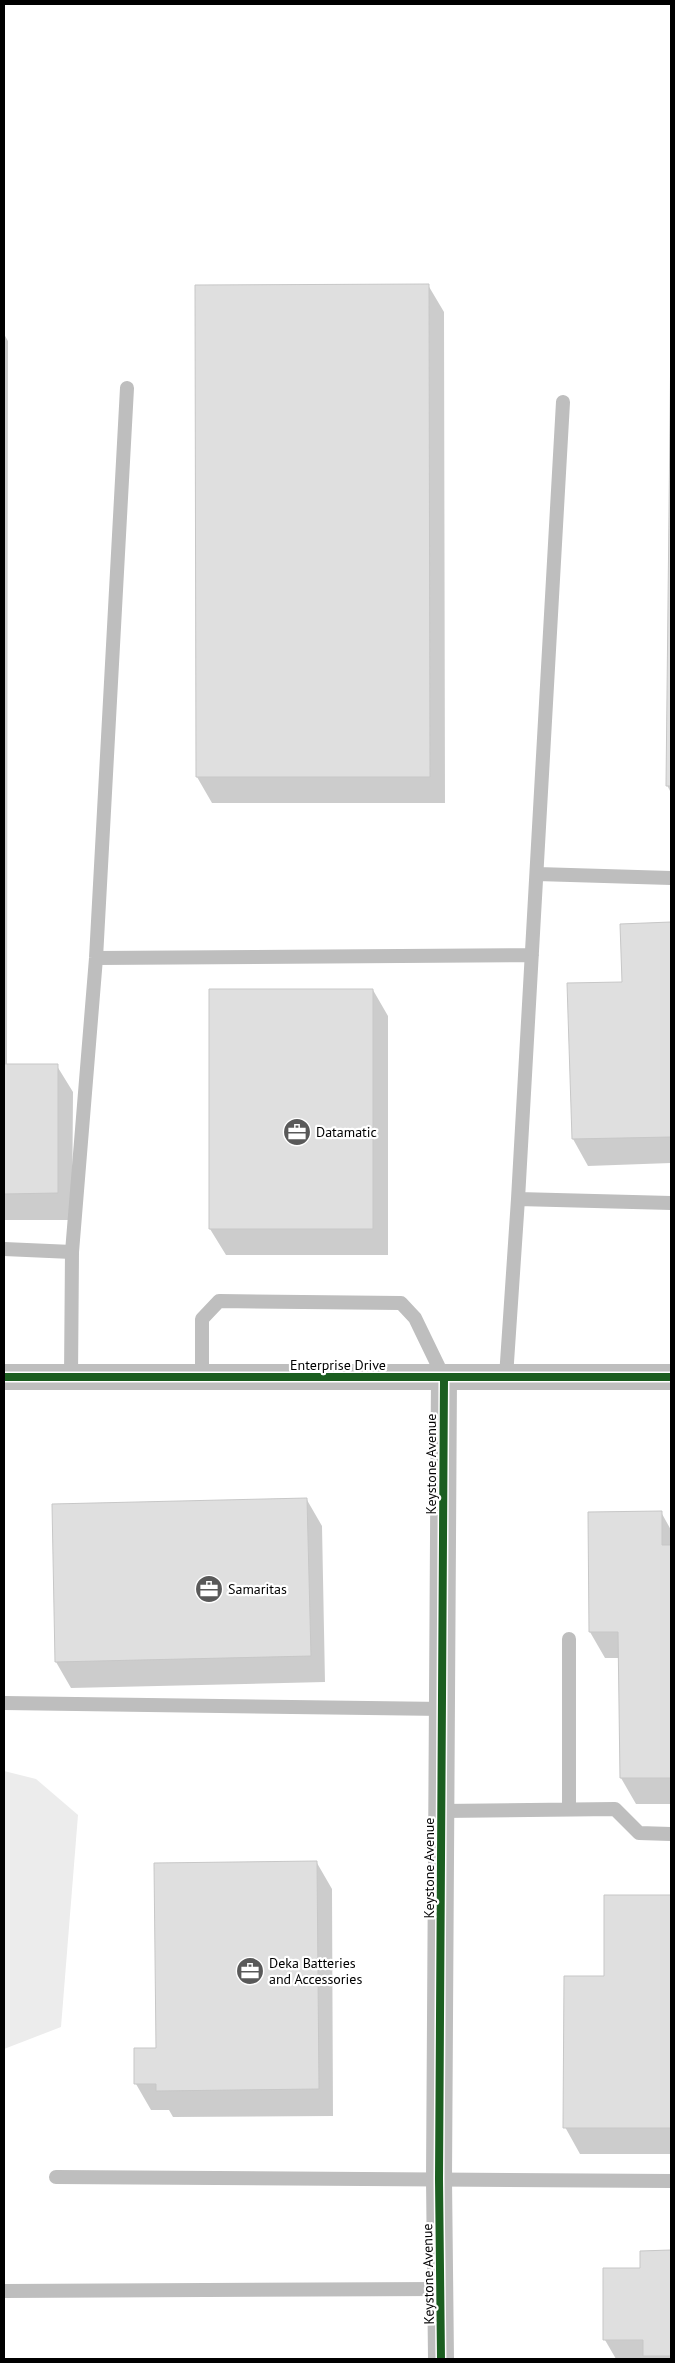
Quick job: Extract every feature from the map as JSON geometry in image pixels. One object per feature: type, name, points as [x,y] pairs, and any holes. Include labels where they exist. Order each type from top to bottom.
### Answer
[{"type":"street","name":"Enterprise Drive","points":[[4,1376],[671,1377]]},
{"type":"street","name":"Keystone Avenue","points":[[441,2359],[439,2179],[444,1709],[444,1378]]},
{"type":"lane","points":[[70,1377],[72,1252],[96,958],[127,388]]},
{"type":"lane","points":[[506,1377],[537,874],[563,402]]},
{"type":"lane","points":[[537,874],[671,878]]},
{"type":"lane","points":[[96,958],[532,955]]},
{"type":"lane","points":[[518,1199],[671,1203]]},
{"type":"lane","points":[[4,1249],[72,1252]]},
{"type":"lane","points":[[202,1376],[202,1318],[219,1302],[400,1303],[415,1318],[444,1378]]},
{"type":"lane","points":[[569,1639],[569,1809]]},
{"type":"lane","points":[[4,1703],[444,1709]]},
{"type":"lane","points":[[442,1811],[615,1809],[639,1833],[671,1834]]},
{"type":"lane","points":[[56,2177],[671,2180]]},
{"type":"lane","points":[[4,2291],[441,2289]]},
{"type":"shaded area","points":[[4,1771],[36,1779],[78,1815],[61,2027],[4,2049]]},
{"type":"building","points":[[429,284],[430,777],[196,777],[195,285]]},
{"type":"building","points":[[671,330],[671,786],[666,786]]},
{"type":"building","points":[[671,922],[671,1137],[572,1139],[567,983],[622,982],[620,924]]},
{"type":"building","points":[[209,989],[373,989],[373,1229],[209,1229]]},
{"type":"building","points":[[4,1064],[58,1064],[58,1193],[4,1194]]},
{"type":"building","points":[[307,1498],[311,1656],[55,1662],[52,1504]]},
{"type":"building","points":[[662,1511],[662,1545],[671,1545],[671,1778],[620,1778],[618,1632],[589,1632],[588,1512]]},
{"type":"building","points":[[317,1861],[319,2089],[156,2091],[156,2084],[134,2084],[134,2048],[156,2048],[154,1863]]},
{"type":"building","points":[[604,1895],[671,1895],[671,2128],[563,2128],[564,1976],[604,1976]]},
{"type":"building","points":[[671,2250],[671,2356],[643,2356],[643,2340],[603,2340],[603,2268],[640,2268],[640,2251]]},
{"type":"cycle path","points":[[4,1377],[671,1377]]},
{"type":"cycle path","points":[[441,2359],[439,2179],[444,1378]]},
{"type":"place","name":"Datamatic","points":[[297,1132]]},
{"type":"place","name":"Samaritas","points":[[209,1589]]},
{"type":"place","name":"Deka Batteries and Accessories","points":[[250,1971]]}]
